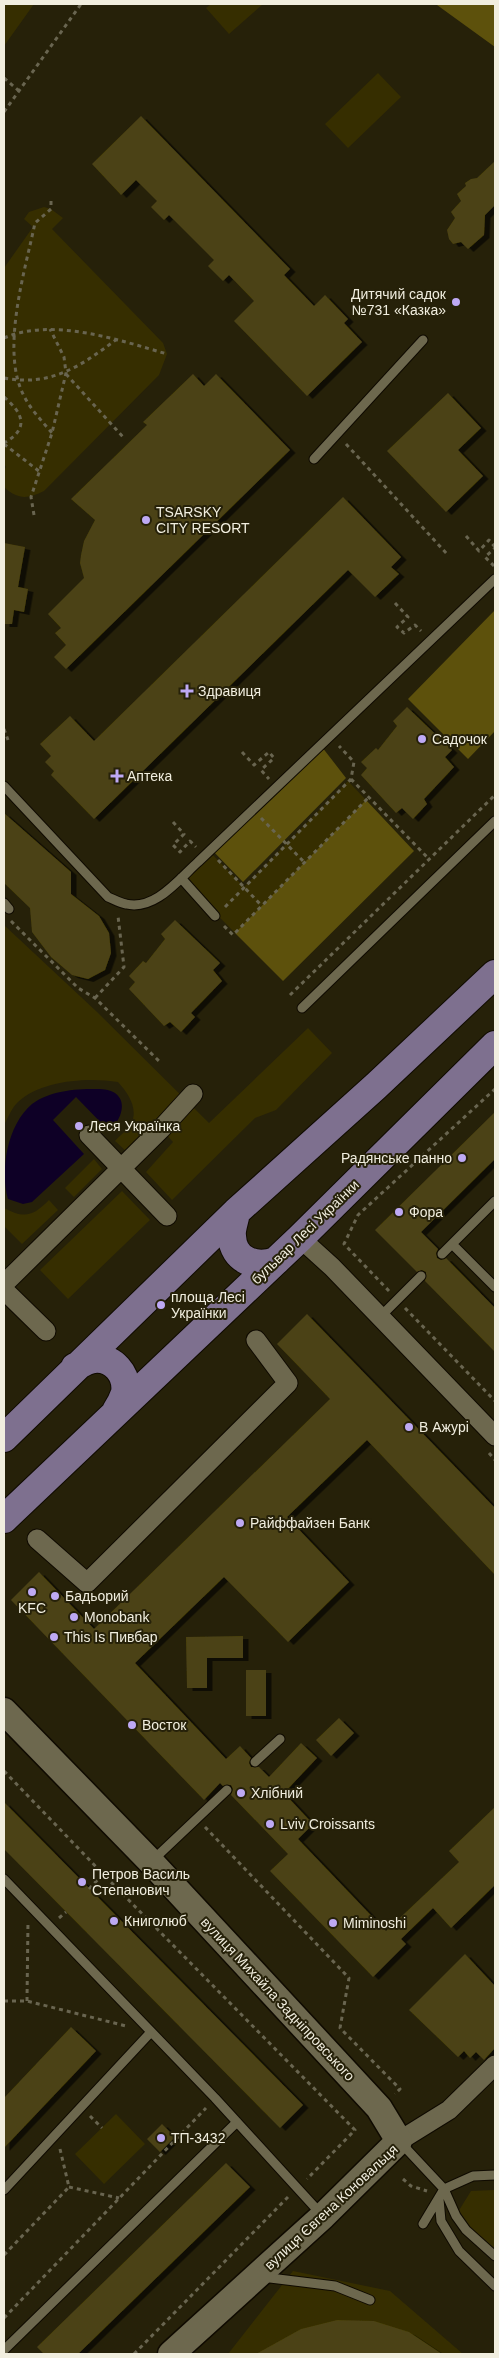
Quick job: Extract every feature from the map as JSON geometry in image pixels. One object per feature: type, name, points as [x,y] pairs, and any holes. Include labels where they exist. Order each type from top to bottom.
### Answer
[{"type":"main road","points":[[4,1438],[236,1212],[376,1086],[495,974]]},
{"type":"main road","name":"бульвар Лесі Українки","points":[[4,1519],[300,1238],[495,1045]]},
{"type":"main road","points":[[236,1212],[231,1234],[232,1244],[239,1255],[256,1264],[276,1261]]},
{"type":"main road","points":[[75,1367],[94,1359],[101,1359],[116,1366],[121,1372],[125,1386],[124,1394],[116,1411]]},
{"type":"main road","name":"вулиця Михайла Задніпровського","points":[[4,1711],[151,1862],[379,2108],[399,2141]]},
{"type":"main road","name":"вулиця Євгена Коновальця","points":[[171,2354],[323,2216],[399,2141]]},
{"type":"street","points":[[4,1284],[121,1169],[193,1094]]},
{"type":"street","points":[[89,1135],[166,1216]]},
{"type":"street","points":[[300,1238],[380,1317],[495,1436]]},
{"type":"street","points":[[4,1290],[46,1331]]},
{"type":"street","points":[[37,1539],[87,1583],[288,1383],[256,1340]]},
{"type":"street","name":"вулиця Євгена Коновальця","points":[[399,2141],[449,2110],[495,2065]]},
{"type":"lane","points":[[314,459],[423,340]]},
{"type":"lane","points":[[4,786],[108,897],[127,905],[146,903],[162,895],[181,878],[495,579]]},
{"type":"lane","points":[[302,1008],[495,821]]},
{"type":"lane","points":[[181,878],[215,916]]},
{"type":"lane","points":[[442,1254],[495,1201]]},
{"type":"lane","points":[[452,1244],[495,1287]]},
{"type":"lane","points":[[380,1317],[420,1276]]},
{"type":"lane","points":[[255,1762],[280,1739]]},
{"type":"lane","points":[[151,1862],[226,1790]]},
{"type":"lane","points":[[4,1879],[215,2098],[323,2216]]},
{"type":"lane","points":[[4,2190],[151,2032]]},
{"type":"lane","points":[[7,2354],[4,2350],[237,2122]]},
{"type":"lane","points":[[399,2141],[444,2189],[466,2230],[495,2256]]},
{"type":"lane","points":[[423,2224],[444,2189],[473,2176],[495,2175]]},
{"type":"lane","points":[[439,2199],[441,2221],[459,2252],[495,2286]]},
{"type":"lane","points":[[257,2276],[335,2286],[370,2300]]},
{"type":"path","points":[[4,112],[81,4]]},
{"type":"path","points":[[4,78],[18,91]]},
{"type":"path","points":[[51,201],[51,209],[35,223],[12,346],[17,380],[27,402],[52,433]]},
{"type":"path","points":[[4,338],[37,329],[50,329],[117,339],[167,354]]},
{"type":"path","points":[[34,515],[31,497],[52,433],[66,373],[64,357],[50,329]]},
{"type":"path","points":[[4,378],[17,380],[51,377],[66,373],[117,339]]},
{"type":"path","points":[[66,373],[123,437]]},
{"type":"path","points":[[4,397],[14,406],[20,417],[21,428],[16,436],[4,444],[40,472]]},
{"type":"path","points":[[337,434],[447,554]]},
{"type":"path","points":[[466,536],[479,551],[489,540],[495,547],[485,557],[495,567]]},
{"type":"path","points":[[395,603],[408,617],[397,626],[404,634],[415,625],[430,640]]},
{"type":"path","points":[[4,729],[8,740]]},
{"type":"path","points":[[215,916],[350,778],[354,762],[330,736]]},
{"type":"path","points":[[242,752],[254,765],[269,752],[274,758],[261,770],[277,787]]},
{"type":"path","points":[[350,778],[429,860]]},
{"type":"path","points":[[290,995],[495,795]]},
{"type":"path","points":[[233,935],[369,797]]},
{"type":"path","points":[[253,809],[305,863]]},
{"type":"path","points":[[173,822],[184,834],[173,845],[180,852],[190,841],[244,887],[262,906]]},
{"type":"path","points":[[10,920],[78,988],[95,998],[161,1063]]},
{"type":"path","points":[[95,998],[124,967]]},
{"type":"path","points":[[495,1089],[358,1215],[344,1244],[495,1402]]},
{"type":"path","points":[[4,1771],[103,1874]]},
{"type":"path","points":[[197,1819],[349,1978],[342,2011]]},
{"type":"path","points":[[27,2001],[28,1904]]},
{"type":"path","points":[[4,2000],[27,2001],[151,2032]]},
{"type":"path","points":[[4,2318],[215,2098]]},
{"type":"path","points":[[57,2133],[69,2187]]},
{"type":"path","points":[[69,2187],[119,2198]]},
{"type":"path","points":[[4,2255],[69,2187]]},
{"type":"shaded area","points":[[4,4],[34,4],[4,46]]},
{"type":"shaded area","points":[[211,4],[263,4],[229,34],[206,8]]},
{"type":"shaded area","points":[[495,4],[495,47],[437,5]]},
{"type":"shaded area","points":[[378,73],[401,97],[348,148],[325,124]]},
{"type":"shaded area","points":[[44,207],[51,209],[63,218],[52,229],[163,343],[167,354],[159,375],[44,491],[33,496],[23,497],[14,494],[4,487],[4,470],[6,467],[4,464],[4,268],[33,227],[24,219],[29,212]]},
{"type":"shaded area","points":[[495,610],[495,731],[468,759],[408,699]]},
{"type":"shaded area","points":[[322,747],[346,778],[243,882],[213,851]]},
{"type":"shaded area","points":[[348,781],[366,800],[235,933],[181,878],[209,851],[244,887]]},
{"type":"shaded area","points":[[366,800],[414,851],[283,981],[235,933]]},
{"type":"shaded area","points":[[4,925],[96,1011],[209,1123],[308,1028],[332,1053],[276,1110],[255,1118],[172,1200],[146,1172],[173,1142],[155,1122],[126,1151],[115,1141],[129,1127],[134,1111],[131,1100],[118,1082],[80,1080],[39,1089],[16,1104],[4,1125]]},
{"type":"shaded area","points":[[95,1089],[110,1091],[119,1097],[122,1107],[121,1113],[113,1127],[109,1131],[76,1097],[53,1120],[84,1154],[32,1202],[23,1204],[8,1199],[5,1162],[11,1136],[23,1113],[32,1104],[46,1096],[70,1090]]},
{"type":"shaded area","points":[[94,1159],[102,1169],[74,1197],[65,1188]]},
{"type":"shaded area","points":[[122,1191],[150,1220],[68,1299],[40,1270]]},
{"type":"shaded area","points":[[49,1200],[58,1210],[22,1244],[4,1226],[4,1208],[23,1215],[38,1210]]},
{"type":"shaded area","points":[[116,2114],[145,2144],[104,2184],[75,2154]]},
{"type":"shaded area","points":[[495,2190],[495,2252],[470,2229],[458,2212],[471,2191]]},
{"type":"shaded area","points":[[293,2271],[390,2291],[463,2354],[228,2354]]},
{"type":"building","points":[[141,116],[290,269],[284,275],[314,306],[325,295],[348,319],[344,323],[362,342],[307,396],[234,321],[254,301],[229,275],[223,281],[208,266],[214,260],[169,215],[164,220],[151,207],[157,201],[136,180],[121,195],[92,164]]},
{"type":"building","points":[[495,161],[495,205],[485,215],[484,235],[468,249],[461,242],[453,244],[449,239],[447,230],[455,218],[451,212],[461,201],[457,194],[466,186],[465,183],[477,178]]},
{"type":"building","points":[[193,374],[204,386],[216,374],[290,450],[66,669],[54,657],[66,645],[55,633],[61,628],[48,614],[84,578],[80,563],[81,555],[84,541],[95,520],[71,499],[147,425],[143,422]]},
{"type":"building","points":[[448,393],[481,428],[458,450],[483,476],[446,512],[387,451]]},
{"type":"building","points":[[343,497],[401,557],[391,567],[399,574],[375,597],[348,570],[94,819],[51,775],[54,771],[45,762],[51,756],[40,744],[70,716],[94,741]]},
{"type":"building","points":[[4,543],[25,547],[18,587],[28,589],[24,612],[14,610],[12,624],[4,624]]},
{"type":"building","points":[[407,707],[452,750],[445,757],[454,767],[424,799],[427,804],[413,819],[402,808],[396,813],[361,775],[367,768],[361,762],[376,748],[378,750],[397,726],[393,721]]},
{"type":"building","points":[[4,813],[71,872],[71,894],[99,916],[109,933],[111,953],[105,970],[88,979],[72,975],[51,957],[32,932],[30,908],[4,883]]},
{"type":"building","points":[[175,920],[220,963],[213,970],[222,981],[191,1013],[195,1017],[181,1032],[170,1022],[164,1026],[129,989],[135,982],[129,976],[143,961],[146,963],[165,939],[161,934]]},
{"type":"building","points":[[495,1112],[495,1159],[421,1232],[438,1249],[436,1253],[437,1258],[441,1260],[446,1258],[495,1308],[495,1352],[425,1281],[426,1272],[422,1270],[417,1272],[375,1230]]},
{"type":"building","points":[[307,1314],[495,1508],[495,1575],[367,1440],[287,1517],[349,1582],[288,1642],[224,1577],[135,1663],[226,1759],[240,1746],[251,1758],[249,1763],[251,1767],[259,1767],[269,1777],[301,1743],[317,1758],[284,1793],[313,1824],[298,1839],[386,1931],[459,1862],[449,1851],[495,1807],[495,1885],[451,1928],[433,1908],[401,1939],[406,1944],[373,1977],[270,1871],[288,1854],[231,1795],[233,1789],[231,1785],[223,1786],[220,1783],[204,1800],[11,1600],[39,1572],[94,1629],[330,1399],[277,1344]]},
{"type":"building","points":[[243,1636],[243,1658],[207,1658],[207,1688],[187,1688],[186,1637]]},
{"type":"building","points":[[246,1670],[266,1670],[266,1716],[246,1716]]},
{"type":"building","points":[[339,1718],[354,1733],[331,1756],[316,1740]]},
{"type":"building","points":[[4,1802],[303,2105],[280,2128],[4,1849]]},
{"type":"building","points":[[465,1954],[495,1986],[495,2048],[484,2060],[476,2052],[470,2058],[464,2051],[458,2057],[409,2010]]},
{"type":"building","points":[[71,2027],[96,2051],[4,2148],[4,2098]]},
{"type":"building","name":"ТП-3432","points":[[162,2124],[175,2137],[160,2152],[147,2139]]},
{"type":"building","points":[[226,2163],[250,2187],[78,2354],[44,2354],[37,2347]]},
{"type":"building","points":[[337,2320],[374,2321],[409,2332],[442,2354],[256,2354],[301,2329]]},
{"type":"place","name":"Дитячий садок №731 «Казка»","points":[[456,302]]},
{"type":"place","name":"TSARSKY CITY RESORT","points":[[146,520]]},
{"type":"place","name":"Здравиця","points":[[187,691]]},
{"type":"place","name":"Садочок","points":[[422,739]]},
{"type":"place","name":"Аптека","points":[[117,776]]},
{"type":"place","name":"Леся Українка","points":[[79,1126]]},
{"type":"place","name":"Радянське панно","points":[[462,1158]]},
{"type":"place","name":"Фора","points":[[399,1212]]},
{"type":"place","name":"площа Лесі Українки","points":[[161,1305]]},
{"type":"place","name":"В Ажурі","points":[[409,1427]]},
{"type":"place","name":"Райффайзен Банк","points":[[240,1523]]},
{"type":"place","name":"KFC","points":[[32,1592]]},
{"type":"place","name":"Бадьорий","points":[[55,1596]]},
{"type":"place","name":"Monobank","points":[[74,1617]]},
{"type":"place","name":"This Is Пивбар","points":[[54,1637]]},
{"type":"place","name":"Восток","points":[[132,1725]]},
{"type":"place","name":"Хлібний","points":[[241,1793]]},
{"type":"place","name":"Lviv Croissants","points":[[270,1824]]},
{"type":"place","name":"Петров Василь Степанович","points":[[82,1882]]},
{"type":"place","name":"Книголюб","points":[[114,1921]]},
{"type":"place","name":"Miminoshi","points":[[333,1923]]},
{"type":"place","name":"ТП-3432","points":[[161,2138]]}]
